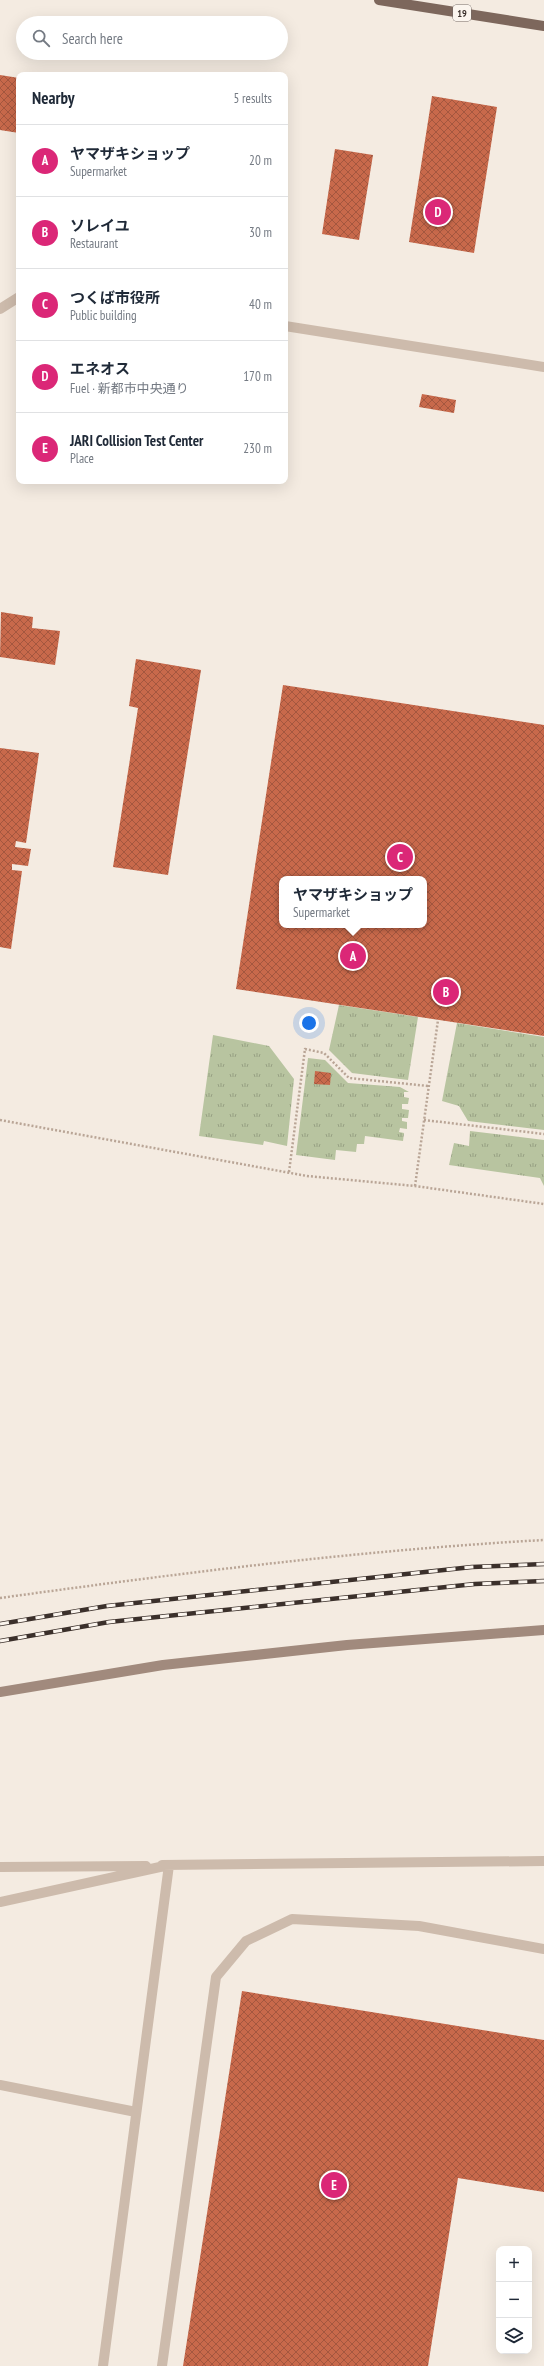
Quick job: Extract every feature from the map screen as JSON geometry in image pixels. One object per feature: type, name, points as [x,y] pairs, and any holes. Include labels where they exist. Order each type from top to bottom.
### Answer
[{"type":"main road","name":"19","points":[[379,0],[544,26]]},
{"type":"street","points":[[0,309],[16,299]]},
{"type":"street","points":[[288,326],[544,367]]},
{"type":"street","points":[[0,1692],[163,1665],[346,1645],[544,1630]]},
{"type":"street","points":[[0,1868],[544,1861]]},
{"type":"street","points":[[0,1902],[169,1865]]},
{"type":"street","points":[[102,2366],[169,1865]]},
{"type":"street","points":[[162,2366],[216,1977],[246,1941],[292,1919],[419,1926],[544,1949]]},
{"type":"street","points":[[0,2084],[136,2112]]},
{"type":"path","points":[[415,1186],[438,1020]]},
{"type":"path","points":[[289,1172],[305,1049],[324,1053],[349,1078],[428,1086]]},
{"type":"path","points":[[0,1120],[289,1172],[415,1186],[544,1204]]},
{"type":"path","points":[[424,1120],[544,1134]]},
{"type":"path","points":[[0,1598],[154,1577],[448,1545],[544,1540]]},
{"type":"green space","points":[[339,1005],[418,1017],[408,1080],[352,1073],[329,1050]]},
{"type":"green space","points":[[457,1023],[544,1037],[544,1130],[468,1121],[459,1106],[442,1101]]},
{"type":"green space","points":[[213,1035],[269,1046],[294,1079],[287,1146],[264,1141],[263,1145],[199,1136]]},
{"type":"green space","points":[[308,1058],[325,1060],[348,1083],[400,1087],[409,1092],[404,1092],[404,1097],[409,1098],[408,1104],[402,1104],[402,1109],[409,1110],[408,1118],[402,1118],[402,1121],[407,1122],[407,1129],[400,1128],[399,1132],[404,1133],[403,1141],[365,1136],[364,1144],[357,1144],[356,1152],[336,1150],[335,1160],[296,1155]]},
{"type":"green space","points":[[470,1131],[544,1140],[544,1186],[540,1178],[449,1165],[454,1143],[469,1146]]},
{"type":"building","points":[[0,75],[16,78],[16,133],[0,130]]},
{"type":"building","points":[[432,96],[497,107],[474,253],[409,242]]},
{"type":"building","points":[[335,149],[373,155],[359,240],[322,234]]},
{"type":"building","points":[[422,394],[456,400],[454,413],[419,407]]},
{"type":"building","points":[[1,612],[33,617],[32,628],[60,631],[55,665],[0,657]]},
{"type":"building","points":[[136,659],[201,670],[168,875],[113,867],[138,708],[129,706]]},
{"type":"building","points":[[283,685],[544,725],[544,1036],[236,989]]},
{"type":"building","points":[[0,748],[39,753],[26,843],[16,841],[15,847],[31,849],[28,866],[12,864],[12,870],[22,871],[11,949],[0,947]]},
{"type":"building","points":[[315,1071],[331,1073],[330,1085],[314,1084]]},
{"type":"building","points":[[242,1991],[544,2040],[544,2192],[458,2178],[428,2366],[183,2366]]},
{"type":"railway","points":[[0,1624],[107,1606],[472,1567],[544,1564]]},
{"type":"railway","points":[[0,1641],[109,1622],[475,1584],[544,1581]]},
{"type":"place","name":"エネオス","points":[[438,212]]},
{"type":"place","name":"つくば市役所","points":[[400,857]]},
{"type":"place","name":"ヤマザキショップ","points":[[353,956]]},
{"type":"place","name":"ソレイユ","points":[[446,992]]},
{"type":"place","name":"JARI Collision Test Center","points":[[334,2185]]}]
